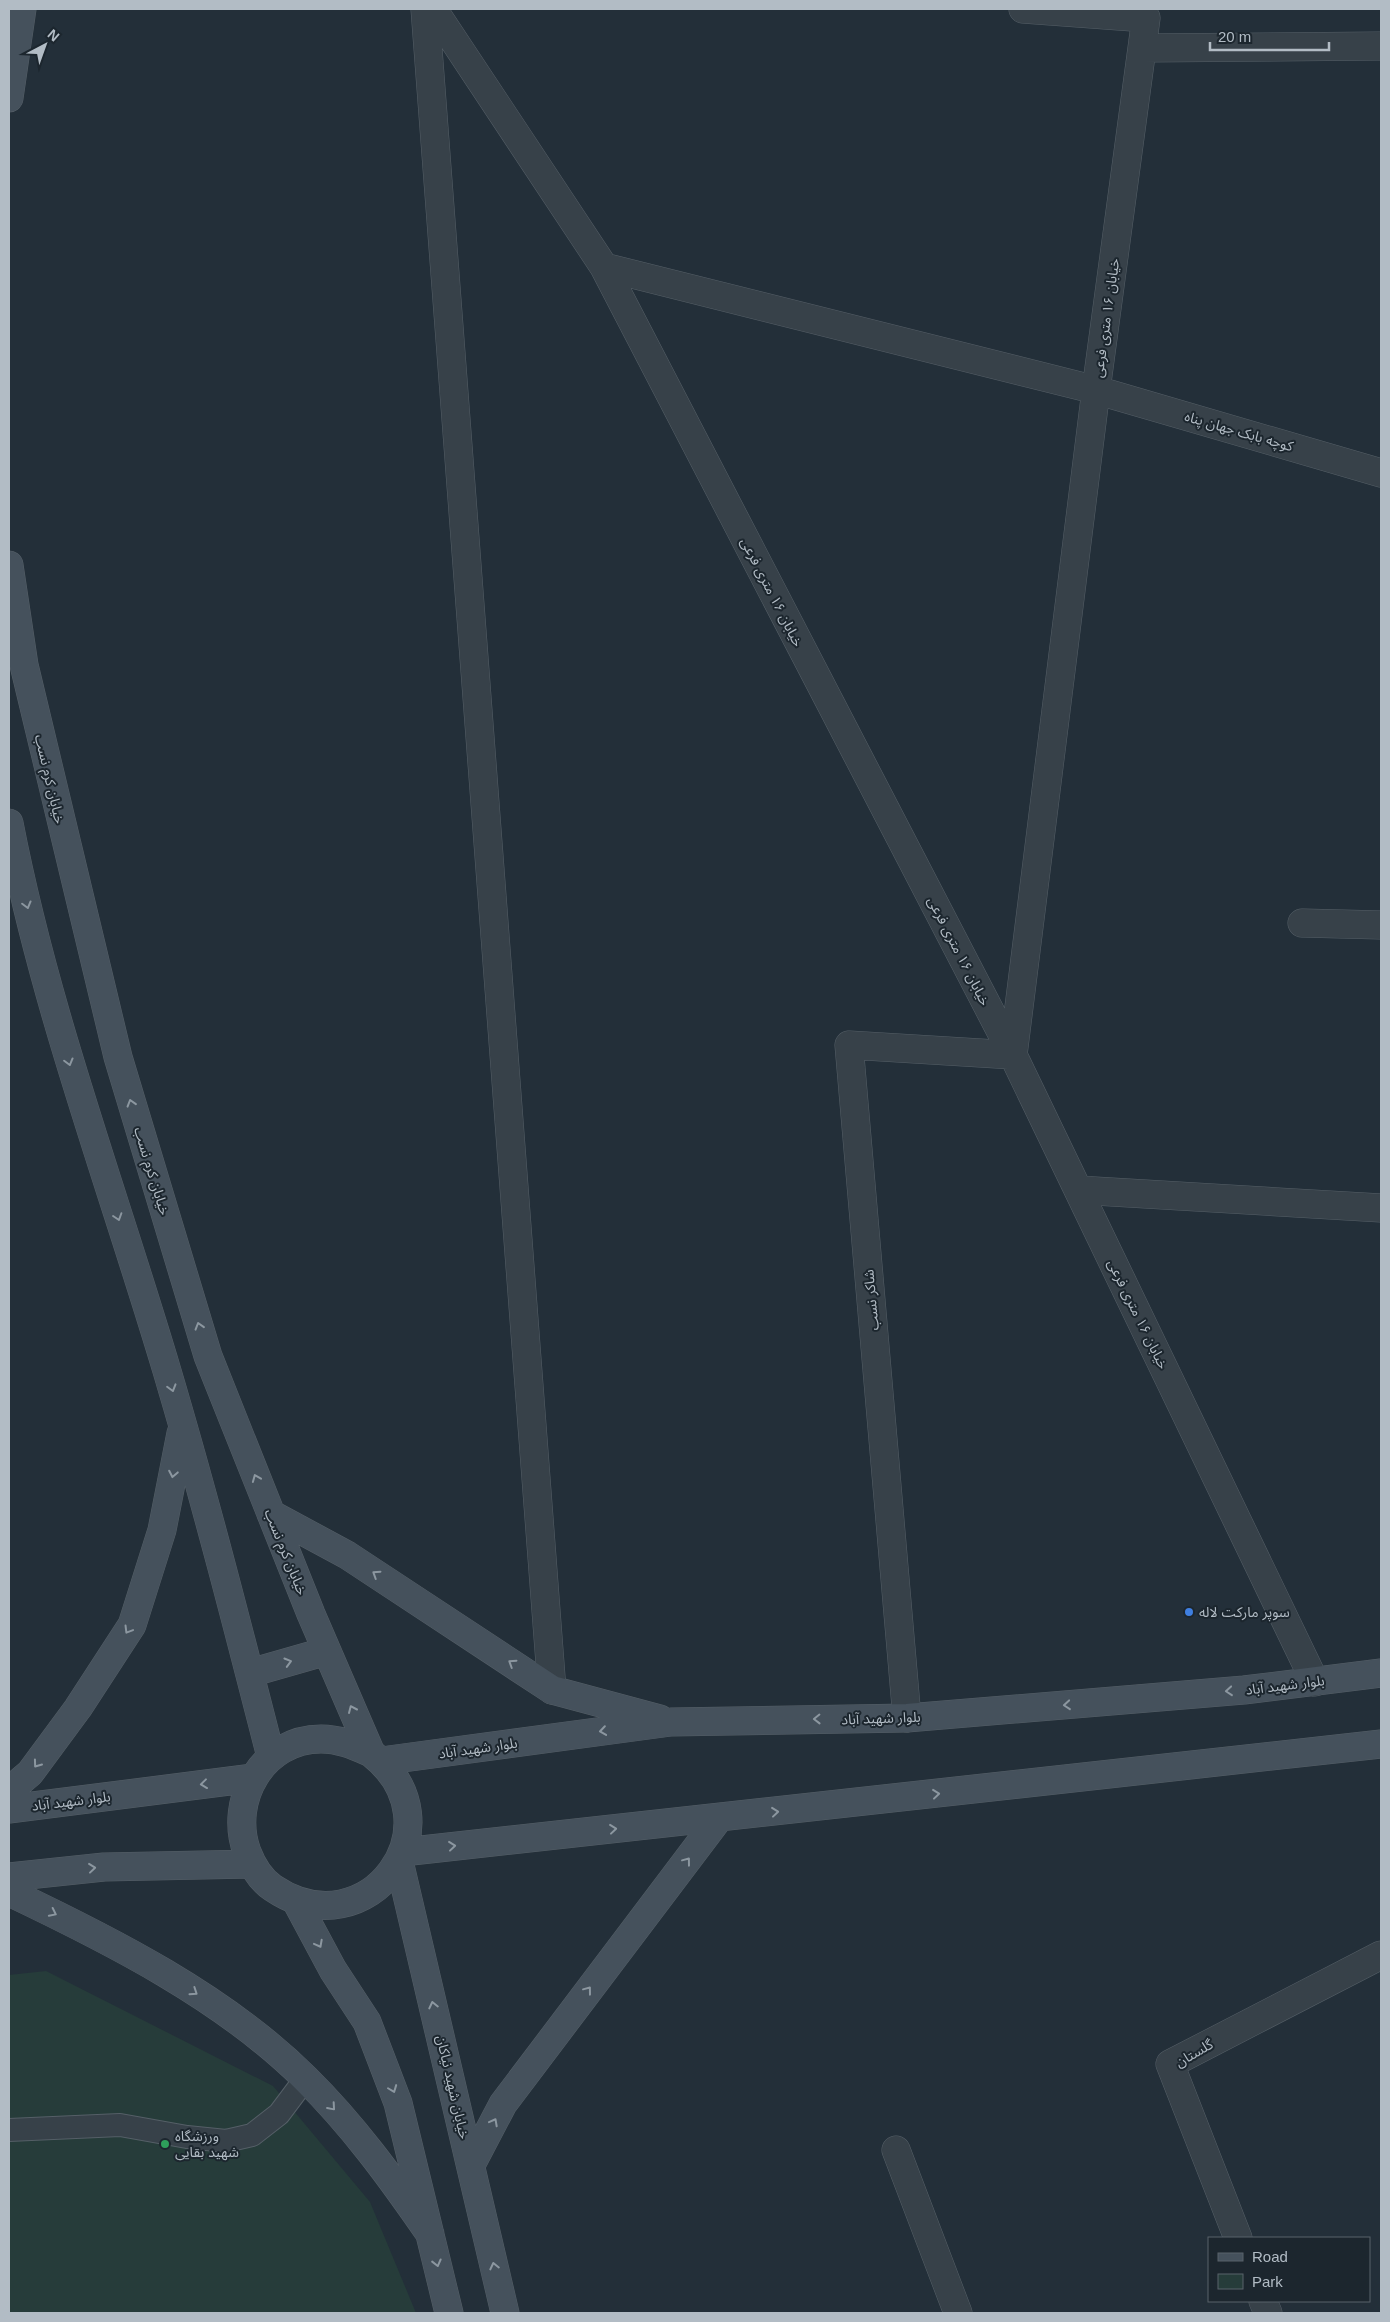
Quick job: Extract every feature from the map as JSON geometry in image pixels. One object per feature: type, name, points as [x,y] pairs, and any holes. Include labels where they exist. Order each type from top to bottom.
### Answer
[{"type":"main road","points":[[9,98],[22,9]]},
{"type":"main road","name":"خیابان کرم نسب","points":[[9,565],[24,665],[118,1057],[208,1356],[327,1651],[376,1757]]},
{"type":"main road","points":[[9,823],[14,875],[71,1068],[167,1371],[250,1673],[271,1757]]},
{"type":"main road","points":[[9,1791],[30,1773],[78,1708],[132,1624],[162,1530],[182,1426]]},
{"type":"main road","points":[[271,1514],[347,1555],[552,1690],[671,1722]]},
{"type":"main road","points":[[250,1673],[327,1651]]},
{"type":"main road","name":"بلوار شهید آباد","points":[[376,1757],[671,1722],[907,1718],[1244,1690],[1381,1673]]},
{"type":"main road","points":[[320,1739],[347,1742],[376,1757],[397,1780],[406,1803],[408,1827],[401,1856],[381,1885],[356,1900],[326,1906],[296,1901],[271,1887],[252,1864],[242,1836],[242,1806],[253,1778],[271,1757],[294,1744],[320,1739]]},
{"type":"main road","points":[[401,1856],[720,1818],[1381,1744]]},
{"type":"main road","name":"بلوار شهید آباد","points":[[9,1809],[253,1778]]},
{"type":"main road","points":[[471,2165],[503,2104],[720,1818]]},
{"type":"main road","name":"خیابان شهید نیاکان","points":[[401,1856],[506,2313]]},
{"type":"main road","points":[[9,1877],[104,1866],[252,1864]]},
{"type":"main road","points":[[9,1892],[83,1927],[184,1985],[259,2036],[306,2078],[383,2166],[430,2234]]},
{"type":"main road","points":[[296,1901],[333,1970],[367,2022],[398,2103],[449,2313]]},
{"type":"street","points":[[424,9],[552,1690]]},
{"type":"street","points":[[433,9],[604,268]]},
{"type":"street","points":[[1023,9],[1146,14]]},
{"type":"street","name":"خیابان ۱۶ متری فرعی","points":[[604,268],[1096,390],[1146,14]]},
{"type":"street","points":[[1142,48],[1381,46]]},
{"type":"street","name":"خیابان ۱۶ متری فرعی","points":[[604,268],[1013,1055],[1315,1682]]},
{"type":"street","points":[[1013,1055],[1096,390]]},
{"type":"street","name":"کوچه بابک جهان پناه","points":[[1096,390],[1381,473]]},
{"type":"street","points":[[1302,922],[1381,925]]},
{"type":"street","name":"شاکر نسب","points":[[907,1718],[849,1045],[1013,1055]]},
{"type":"street","points":[[1078,1190],[1381,1208]]},
{"type":"street","name":"گلستان","points":[[1238,2237],[1170,2064],[1381,1955]]},
{"type":"street","points":[[896,2150],[958,2313]]},
{"type":"lane","points":[[9,2130],[120,2125],[187,2137],[226,2141],[252,2135],[279,2114],[306,2078]]},
{"type":"green space","name":"ورزشگاه شهید بقایی","points":[[46,1971],[273,2086],[370,2202],[416,2313],[9,2313],[9,1975]]},
{"type":"place","name":"سوپر مارکت لاله","points":[[1189,1612]]},
{"type":"place","name":"ورزشگاه شهید بقایی","points":[[165,2144]]}]
